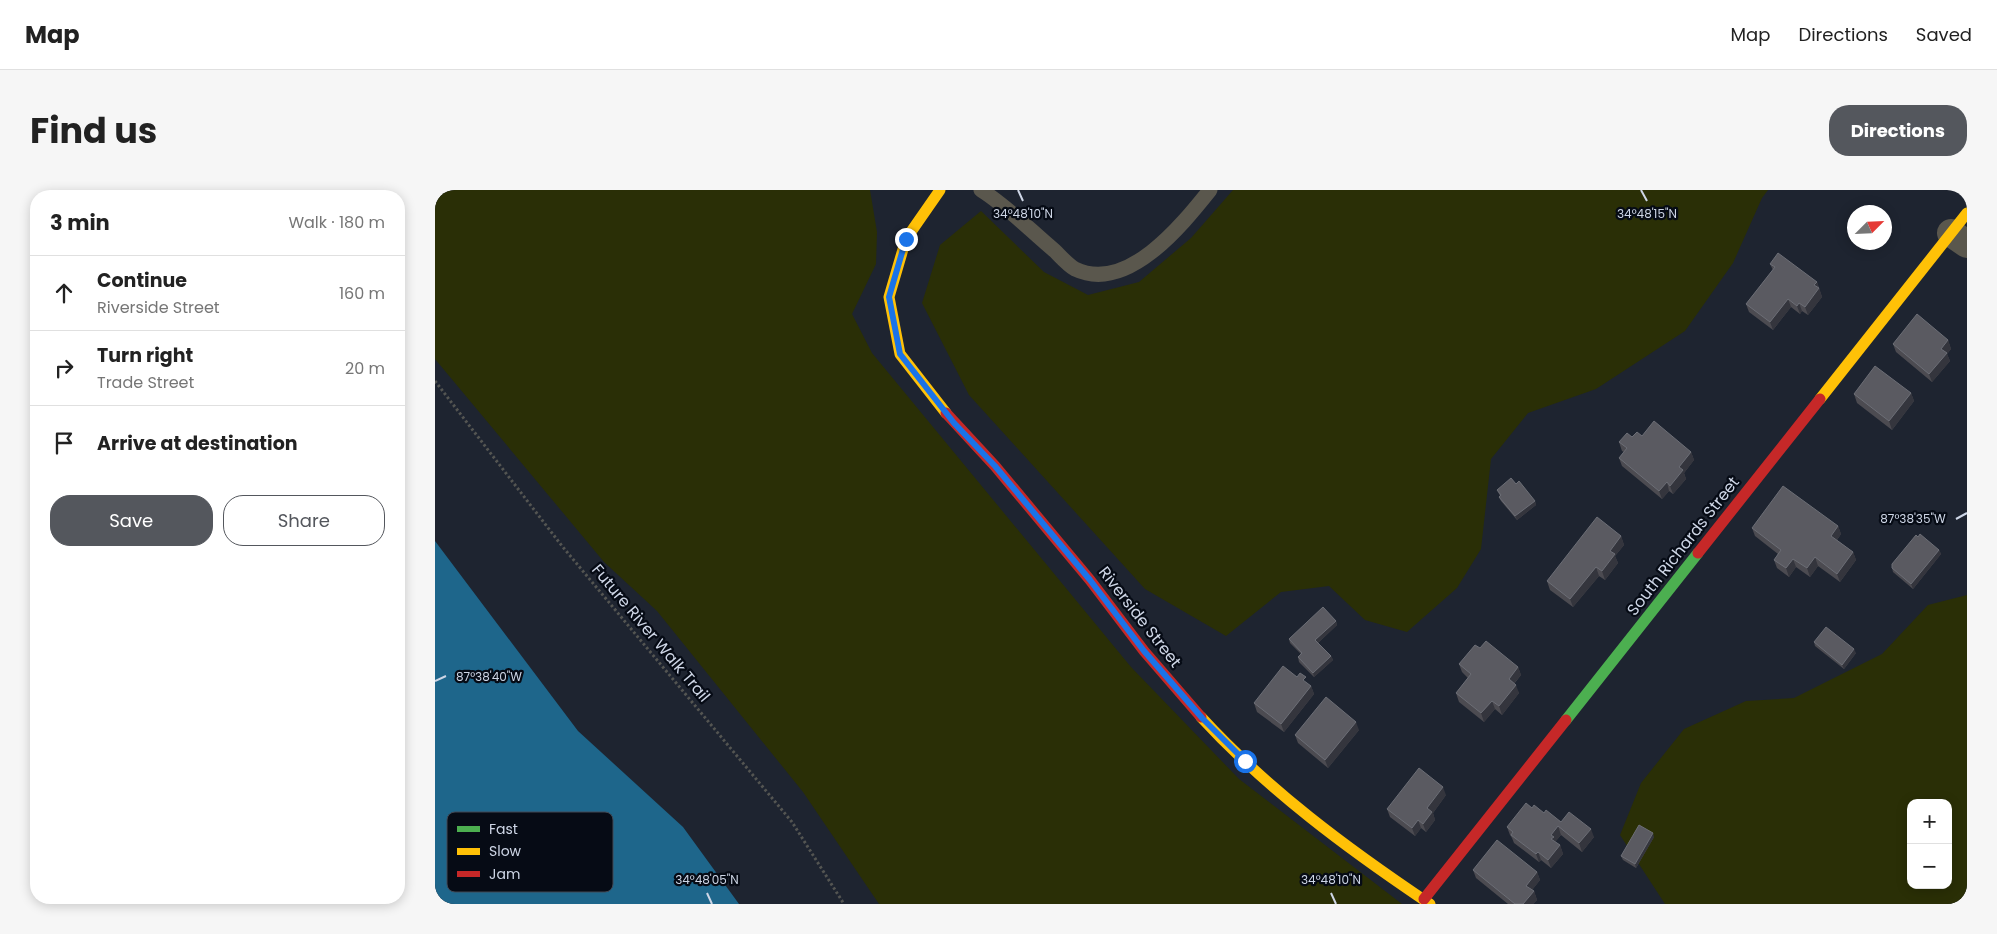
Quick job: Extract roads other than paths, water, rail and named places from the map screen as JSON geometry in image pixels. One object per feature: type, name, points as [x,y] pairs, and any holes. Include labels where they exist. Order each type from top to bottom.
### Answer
[{"type":"street","name":"Riverside Street","points":[[941,190],[906,239],[889,297],[900,354],[954,423],[995,466],[1090,580],[1144,651],[1203,719],[1245,761],[1313,821],[1363,859],[1427,902]]},
{"type":"street","name":"South Richards Street","points":[[1427,902],[1962,230]]},
{"type":"lane","points":[[981,190],[1075,269],[1097,274],[1119,271],[1139,262],[1165,239],[1210,190]]},
{"type":"water","points":[[435,541],[578,731],[683,827],[739,904],[435,904]]}]
